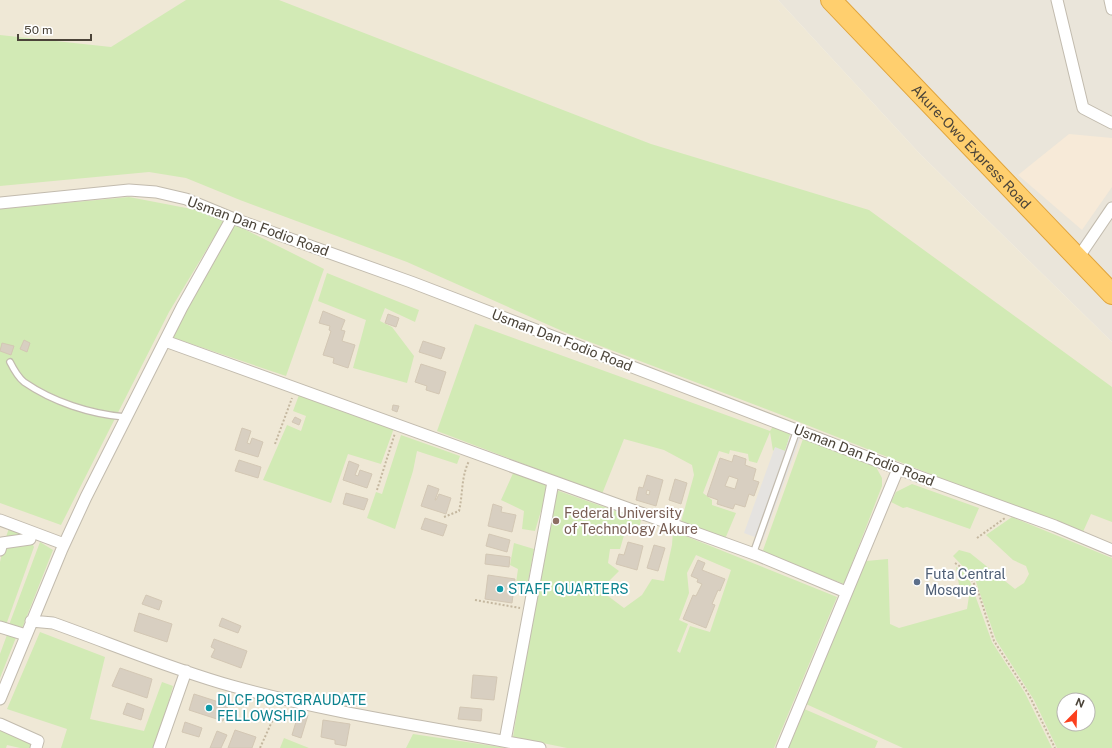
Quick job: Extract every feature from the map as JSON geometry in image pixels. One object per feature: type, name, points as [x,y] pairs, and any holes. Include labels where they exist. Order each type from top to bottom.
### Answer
[{"type":"highway","name":"Akure-Owo Express Road","points":[[831,0],[1112,294]]},
{"type":"street","points":[[1057,0],[1083,108],[1112,123]]},
{"type":"street","points":[[1110,0],[1112,9]]},
{"type":"street","name":"Usman Dan Fodio Road","points":[[0,203],[129,190],[156,192],[186,199],[232,218],[411,282],[898,470],[1014,510],[1098,542],[1112,550]]},
{"type":"street","points":[[1078,258],[1112,208]]},
{"type":"street","points":[[0,699],[64,544],[125,418],[232,218]]},
{"type":"street","points":[[165,341],[753,554],[846,592]]},
{"type":"street","points":[[782,748],[898,470]]},
{"type":"street","points":[[505,741],[553,482]]},
{"type":"street","points":[[0,520],[64,544]]},
{"type":"street","points":[[0,550],[2,543],[30,540]]},
{"type":"street","points":[[38,608],[53,623]]},
{"type":"street","points":[[32,621],[53,623],[231,686],[362,715],[540,748]]},
{"type":"street","points":[[0,627],[26,635]]},
{"type":"street","points":[[158,748],[186,671]]},
{"type":"street","points":[[0,724],[38,741],[36,748]]},
{"type":"lane","points":[[10,362],[23,381],[51,396],[82,410],[101,415],[125,418]]},
{"type":"lane","points":[[753,554],[797,430]]},
{"type":"path","points":[[275,444],[295,387]]},
{"type":"path","points":[[377,490],[398,425]]},
{"type":"path","points":[[444,517],[459,511],[462,497],[462,483],[468,462],[475,453]]},
{"type":"path","points":[[977,538],[1014,510]]},
{"type":"path","points":[[955,563],[967,571],[978,591],[994,642],[1029,695],[1055,748]]},
{"type":"path","points":[[476,600],[529,609]]},
{"type":"path","points":[[260,748],[283,698]]},
{"type":"shaded area","name":"Federal University of Technology Akure","points":[[0,0],[778,0],[920,154],[1112,342],[1112,748],[0,748]]},
{"type":"shaded area","points":[[778,0],[1112,0],[1112,342],[920,154]]},
{"type":"shaded area","points":[[1069,134],[1112,138],[1112,187],[1082,230],[1018,175]]},
{"type":"shaded area","points":[[791,432],[801,436],[763,540],[744,533],[775,447],[785,451]]},
{"type":"green space","points":[[186,0],[279,0],[651,144],[869,210],[1112,387],[1112,522],[1091,514],[1082,534],[779,414],[569,334],[407,262],[240,200],[186,178],[149,172],[0,186],[0,35],[111,47]]},
{"type":"green space","points":[[129,197],[202,211],[225,219],[169,312],[61,525],[0,503],[0,209]]},
{"type":"green space","points":[[230,222],[324,269],[286,376],[168,336]]},
{"type":"green space","points":[[327,273],[419,310],[415,322],[385,308],[380,321],[392,327],[414,356],[407,383],[353,368],[366,320],[318,301]]},
{"type":"green space","points":[[475,324],[770,431],[774,425],[791,432],[785,451],[775,448],[773,451],[770,432],[757,463],[749,461],[748,454],[730,450],[729,454],[719,451],[703,493],[712,500],[712,505],[736,513],[725,539],[681,522],[694,475],[692,465],[664,450],[624,439],[602,494],[437,431]]},
{"type":"green space","points":[[299,395],[394,428],[381,464],[348,454],[331,503],[263,480],[287,425],[301,431],[306,416],[293,411]]},
{"type":"green space","points":[[401,435],[460,456],[457,464],[417,451],[413,471],[395,529],[367,518],[376,492],[382,494]]},
{"type":"green space","points":[[803,439],[876,467],[882,478],[882,486],[844,584],[762,553]]},
{"type":"green space","points":[[514,471],[549,484],[535,531],[522,529],[524,511],[501,500]]},
{"type":"green space","points":[[912,484],[979,508],[970,529],[907,507],[903,508],[891,502],[896,492]]},
{"type":"green space","points":[[556,490],[641,520],[638,535],[625,532],[620,549],[610,549],[608,563],[619,571],[607,583],[608,596],[624,608],[642,595],[652,579],[664,581],[672,545],[673,531],[837,597],[774,748],[567,748],[513,737],[536,592]],"holes":[[[696,555],[731,570],[710,632],[690,626],[680,653],[677,651],[688,624],[679,620],[689,593],[687,573]]]},
{"type":"green space","points":[[1012,517],[1112,558],[1112,748],[1057,748],[1034,700],[996,640],[975,579],[953,556],[959,550],[970,553],[1015,589],[1024,583],[1029,574],[1026,566],[1013,560],[986,535]]},
{"type":"green space","points":[[9,528],[30,537],[5,540]]},
{"type":"green space","points":[[40,542],[53,550],[21,631],[9,625]]},
{"type":"green space","points":[[32,543],[34,547],[6,625],[0,624],[0,562],[4,545]]},
{"type":"green space","points":[[514,543],[534,549],[527,587],[516,583],[518,569],[510,565]]},
{"type":"green space","points":[[888,559],[890,624],[899,628],[967,609],[969,596],[959,585],[956,567],[967,573],[992,642],[1025,693],[1052,748],[903,748],[806,704],[866,561]]},
{"type":"green space","points":[[8,632],[17,635],[0,678],[0,654]]},
{"type":"green space","points":[[40,632],[105,657],[90,719],[144,731],[162,682],[173,686],[156,748],[61,748],[67,729],[7,709]]},
{"type":"green space","points":[[802,708],[878,741],[875,748],[786,748]]},
{"type":"green space","points":[[0,727],[32,743],[30,748],[20,748],[7,745],[6,748],[0,748]]},
{"type":"green space","points":[[413,734],[507,748],[406,748]]},
{"type":"green space","points":[[284,738],[309,748],[280,748]]},
{"type":"building","points":[[323,311],[345,320],[341,330],[345,331],[342,341],[355,345],[348,368],[333,363],[334,358],[323,355],[331,331],[329,330],[330,326],[319,323]]},
{"type":"building","points":[[388,314],[399,318],[396,327],[385,323]]},
{"type":"building","points":[[24,340],[30,343],[27,352],[20,349]]},
{"type":"building","points":[[423,341],[445,348],[441,359],[419,352]]},
{"type":"building","points":[[2,343],[14,346],[11,355],[0,351]]},
{"type":"building","points":[[421,364],[446,372],[439,394],[426,390],[427,386],[415,382]]},
{"type":"building","points":[[393,405],[399,406],[397,412],[392,410]]},
{"type":"building","points":[[295,417],[301,420],[299,425],[292,422]]},
{"type":"building","points":[[242,428],[251,431],[247,443],[250,444],[252,438],[263,442],[258,457],[235,450]]},
{"type":"building","points":[[734,455],[746,459],[745,465],[756,469],[753,480],[759,482],[754,496],[749,494],[745,507],[735,504],[733,509],[717,504],[718,500],[707,496],[720,458],[732,462]],"holes":[[[729,476],[738,479],[735,489],[725,486]]]},
{"type":"building","points":[[239,460],[261,467],[258,478],[235,471]]},
{"type":"building","points":[[349,461],[359,465],[355,475],[358,476],[360,470],[372,474],[367,488],[343,480]]},
{"type":"building","points":[[647,475],[663,480],[656,506],[636,500],[639,487],[643,488]],"holes":[[[647,490],[650,491],[649,495],[646,494]]]},
{"type":"building","points":[[675,479],[687,483],[681,504],[669,500]]},
{"type":"building","points":[[428,485],[439,489],[435,500],[439,494],[451,498],[446,514],[421,506]]},
{"type":"building","points":[[346,493],[368,499],[364,510],[343,504]]},
{"type":"building","points":[[493,504],[502,507],[501,512],[516,515],[512,532],[488,526]]},
{"type":"building","points":[[425,518],[447,525],[443,536],[421,529]]},
{"type":"building","points":[[489,534],[510,540],[507,552],[486,546]]},
{"type":"building","points":[[628,542],[643,546],[637,570],[616,564],[619,554],[624,555]]},
{"type":"building","points":[[654,545],[665,548],[658,571],[647,568]]},
{"type":"building","points":[[486,554],[510,557],[509,567],[485,564]]},
{"type":"building","points":[[698,560],[705,563],[702,570],[725,579],[712,604],[715,605],[706,628],[683,619],[693,595],[696,596],[702,584],[697,582],[698,579],[691,576]]},
{"type":"building","name":"STAFF QUARTERS","points":[[488,575],[515,579],[512,603],[485,599]]},
{"type":"building","points":[[146,595],[162,601],[159,610],[142,604]]},
{"type":"building","points":[[139,613],[172,624],[167,642],[134,631]]},
{"type":"building","points":[[222,618],[241,626],[238,633],[219,626]]},
{"type":"building","points":[[214,639],[247,651],[241,668],[211,657],[215,649],[211,647]]},
{"type":"building","points":[[120,668],[152,679],[147,698],[112,686]]},
{"type":"building","points":[[473,675],[497,677],[494,700],[471,698]]},
{"type":"building","name":"DLCF POSTGRAUDATE FELLOWSHIP","points":[[194,694],[228,705],[223,721],[189,710]]},
{"type":"building","points":[[127,703],[144,709],[141,720],[123,714]]},
{"type":"building","points":[[460,707],[482,709],[481,721],[458,719]]},
{"type":"building","points":[[299,712],[308,715],[301,738],[292,735]]},
{"type":"building","points":[[323,720],[350,724],[346,746],[335,744],[335,740],[321,737]]},
{"type":"building","points":[[185,722],[202,728],[199,737],[182,732]]},
{"type":"building","points":[[235,730],[256,737],[252,748],[228,748]]},
{"type":"building","points":[[217,731],[227,735],[221,748],[210,748]]},
{"type":"place","name":"Federal University of Technology Akure","points":[[556,521]]},
{"type":"place","name":"Futa Central Mosque","points":[[917,582]]},
{"type":"place","name":"STAFF QUARTERS","points":[[500,589]]},
{"type":"place","name":"DLCF POSTGRAUDATE FELLOWSHIP","points":[[209,708]]}]
